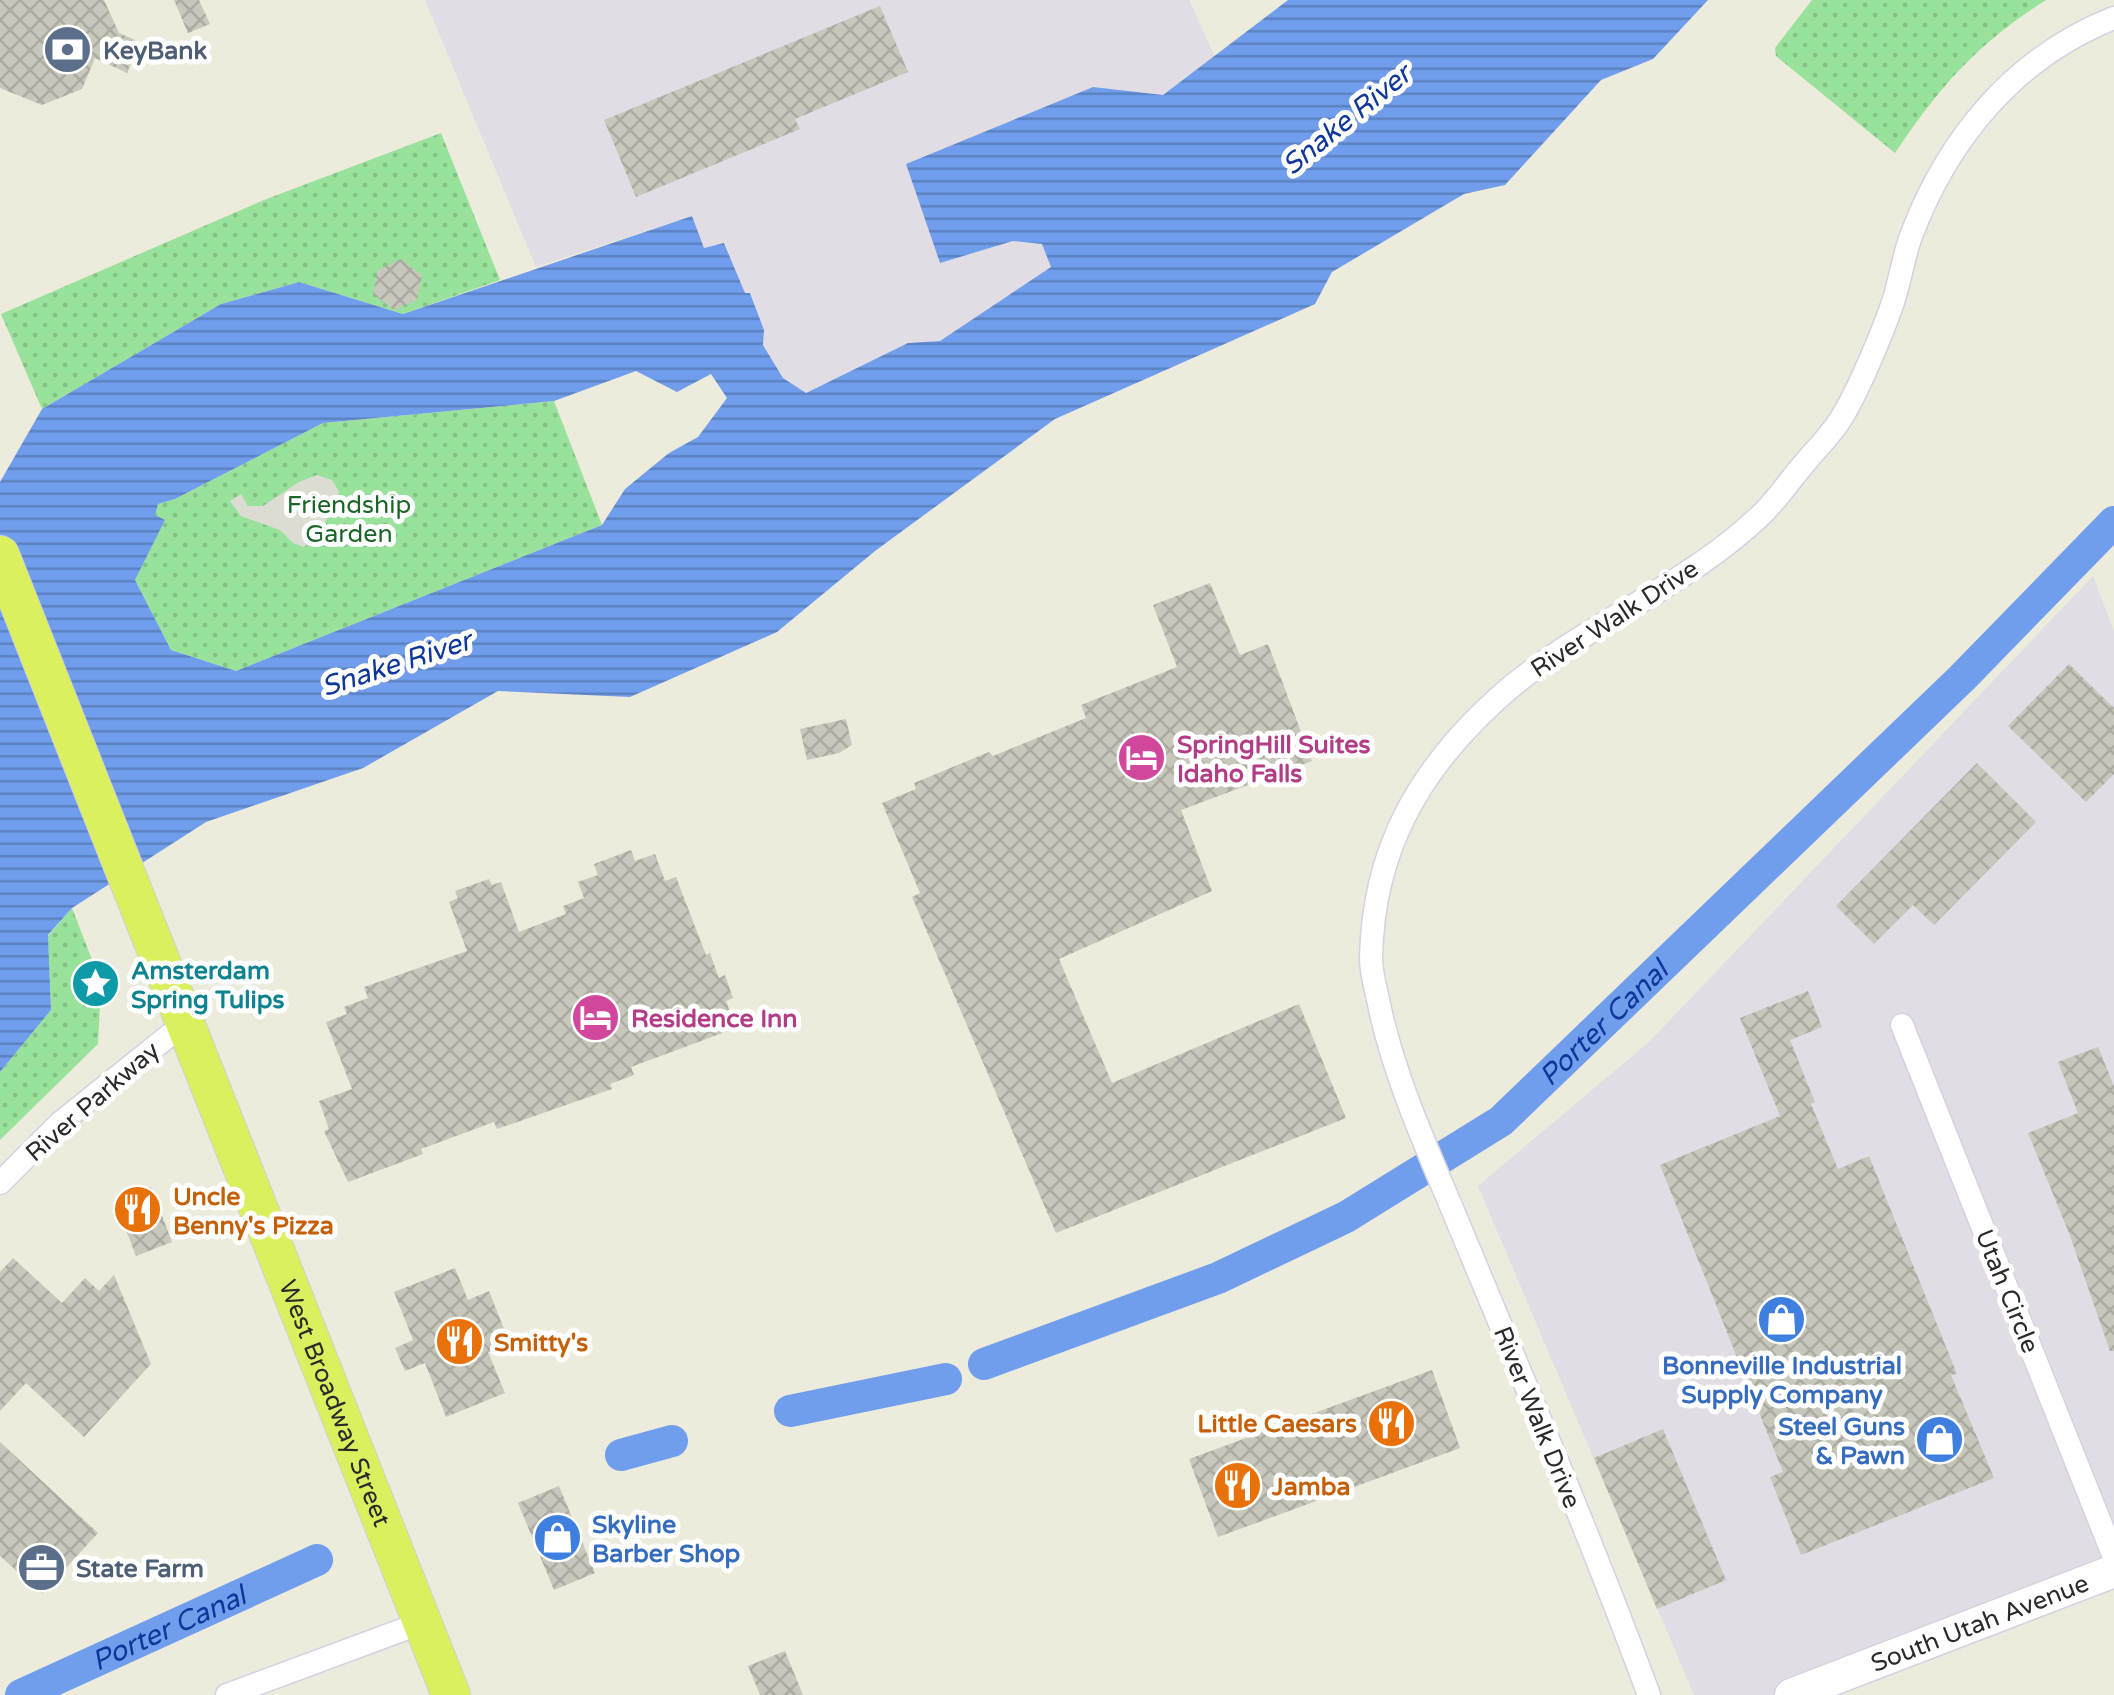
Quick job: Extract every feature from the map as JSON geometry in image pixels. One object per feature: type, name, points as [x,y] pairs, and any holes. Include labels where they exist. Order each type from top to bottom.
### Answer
[{"type":"main road","name":"West Broadway Street","points":[[0,555],[450,1695]]},
{"type":"main road","name":"South Utah Avenue","points":[[1790,1695],[2114,1571]]},
{"type":"street","name":"River Walk Drive","points":[[1649,1695],[1562,1472],[1418,1131],[1389,1050],[1371,966],[1374,908],[1392,841],[1424,778],[1494,701],[1552,654],[1694,567],[1763,512],[1842,418],[1891,307],[1910,240],[1933,183],[1966,131],[2006,86],[2042,56],[2114,18]]},
{"type":"street","name":"River Parkway","points":[[0,1182],[60,1123],[186,1022]]},
{"type":"street","name":"Utah Circle","points":[[1902,1026],[2114,1557]]},
{"type":"street","points":[[228,1695],[421,1623]]},
{"type":"shaded area","points":[[425,0],[1189,0],[1215,57],[1163,95],[1093,87],[906,164],[940,263],[1013,241],[1043,244],[1051,267],[940,341],[908,343],[805,393],[783,378],[763,344],[764,330],[751,294],[745,294],[725,243],[704,248],[692,216],[536,267]]},
{"type":"shaded area","points":[[317,475],[332,480],[339,492],[338,501],[314,540],[304,547],[293,543],[280,530],[241,516],[230,501],[241,494],[248,506],[263,506]]},
{"type":"shaded area","points":[[2093,576],[2114,631],[2114,1571],[1790,1695],[1694,1695],[1478,1186],[1650,1041]]},
{"type":"green space","points":[[1812,0],[2046,0],[2000,33],[1962,68],[1895,153],[1776,56],[1775,48]]},
{"type":"green space","points":[[441,133],[500,280],[403,314],[299,282],[221,304],[42,409],[1,314],[264,200]]},
{"type":"green space","name":"Friendship Garden","points":[[554,401],[602,525],[236,671],[171,650],[135,580],[164,521],[154,516],[158,504],[175,499],[323,423]]},
{"type":"green space","points":[[72,908],[101,983],[98,1044],[0,1140],[0,1072],[51,1010],[48,936]]},
{"type":"water","name":"Snake River","points":[[1288,0],[1708,0],[1653,59],[1601,80],[1505,185],[1464,194],[1332,272],[1315,304],[1055,419],[875,551],[777,632],[630,697],[498,691],[363,768],[206,822],[72,908],[48,935],[51,1010],[0,1072],[0,482],[42,409],[221,304],[299,282],[403,314],[692,216],[704,248],[724,243],[745,293],[750,293],[764,330],[763,345],[783,378],[806,393],[908,343],[940,341],[1051,267],[1042,244],[1013,241],[940,263],[906,164],[1093,87],[1163,95]],"holes":[[[636,371],[677,392],[711,374],[727,398],[698,437],[669,453],[625,489],[602,525],[236,671],[171,650],[135,580],[165,520],[155,515],[158,504],[175,499],[323,423],[554,401]]]},
{"type":"building","name":"KeyBank","points":[[0,0],[104,0],[119,33],[140,42],[127,73],[95,58],[82,89],[42,105],[0,88]]},
{"type":"building","points":[[174,0],[199,0],[210,24],[188,33]]},
{"type":"building","points":[[880,6],[908,72],[795,119],[800,129],[636,197],[604,120]]},
{"type":"building","points":[[401,259],[422,276],[417,300],[394,310],[373,294],[378,270]]},
{"type":"building","points":[[1210,583],[1240,655],[1268,644],[1312,761],[1181,810],[1212,891],[1059,959],[1112,1083],[1299,1004],[1346,1118],[1056,1233],[912,897],[920,893],[882,803],[916,789],[914,783],[1086,718],[1081,705],[1177,667],[1153,605]]},
{"type":"building","points":[[2069,664],[2114,708],[2114,774],[2086,802],[2008,726]]},
{"type":"building","points":[[846,719],[852,745],[839,753],[807,760],[800,729]]},
{"type":"building","points":[[1977,763],[2036,822],[1934,925],[1913,905],[1874,944],[1836,906]]},
{"type":"building","name":"Residence Inn","points":[[631,850],[635,861],[655,854],[665,881],[676,877],[706,955],[710,953],[719,978],[725,975],[733,998],[726,1001],[736,1028],[631,1067],[634,1075],[610,1084],[612,1089],[497,1129],[494,1122],[348,1182],[324,1131],[329,1129],[319,1101],[352,1089],[326,1022],[347,1014],[344,1007],[368,998],[364,987],[467,951],[449,902],[458,898],[455,891],[489,879],[492,885],[501,882],[519,932],[566,914],[563,906],[584,898],[578,882],[598,875],[594,864]]},
{"type":"building","points":[[1808,991],[1822,1027],[1790,1040],[1815,1102],[1811,1104],[1838,1169],[1869,1156],[1957,1374],[1951,1375],[1994,1478],[1801,1555],[1770,1477],[1783,1472],[1660,1165],[1780,1116],[1740,1018]]},
{"type":"building","points":[[2098,1047],[2114,1086],[2114,1351],[2110,1351],[2069,1233],[2028,1133],[2078,1113],[2058,1062]]},
{"type":"building","points":[[151,1187],[172,1242],[136,1256],[115,1201]]},
{"type":"building","points":[[13,1258],[62,1303],[85,1278],[99,1291],[114,1275],[151,1364],[84,1437],[26,1383],[0,1411],[0,1272]]},
{"type":"building","name":"Smitty's","points":[[455,1268],[468,1300],[489,1291],[510,1344],[488,1352],[505,1393],[446,1417],[425,1363],[405,1371],[395,1348],[413,1340],[394,1292]]},
{"type":"building","points":[[1432,1370],[1460,1448],[1218,1537],[1189,1459]]},
{"type":"building","points":[[1663,1429],[1726,1580],[1657,1609],[1594,1458]]},
{"type":"building","points":[[0,1442],[98,1533],[42,1594],[0,1556]]},
{"type":"building","name":"Skyline Barber Shop","points":[[559,1486],[595,1573],[554,1590],[518,1503]]},
{"type":"building","points":[[785,1651],[803,1695],[760,1695],[748,1666]]},
{"type":"waterway","name":"Porter Canal","points":[[984,1364],[1218,1278],[1346,1217],[1501,1121],[1962,678],[2114,522]]},
{"type":"waterway","name":"Porter Canal","points":[[790,1411],[946,1379]]},
{"type":"waterway","name":"Porter Canal","points":[[621,1455],[672,1441]]},
{"type":"waterway","name":"Porter Canal","points":[[21,1695],[317,1560]]},
{"type":"place","name":"KeyBank","points":[[68,50]]},
{"type":"place","name":"SpringHill Suites Idaho Falls","points":[[1142,758]]},
{"type":"place","name":"Amsterdam Spring Tulips","points":[[96,984]]},
{"type":"place","name":"Residence Inn","points":[[596,1018]]},
{"type":"place","name":"Uncle Benny's Pizza","points":[[138,1210]]},
{"type":"place","name":"Bonneville Industrial Supply Company","points":[[1782,1319]]},
{"type":"place","name":"Smitty's","points":[[459,1342]]},
{"type":"place","name":"Little Caesars","points":[[1392,1423]]},
{"type":"place","name":"Steel Guns & Pawn","points":[[1940,1440]]},
{"type":"place","name":"Jamba","points":[[1237,1486]]},
{"type":"place","name":"Skyline Barber Shop","points":[[557,1538]]},
{"type":"place","name":"State Farm","points":[[41,1568]]}]
